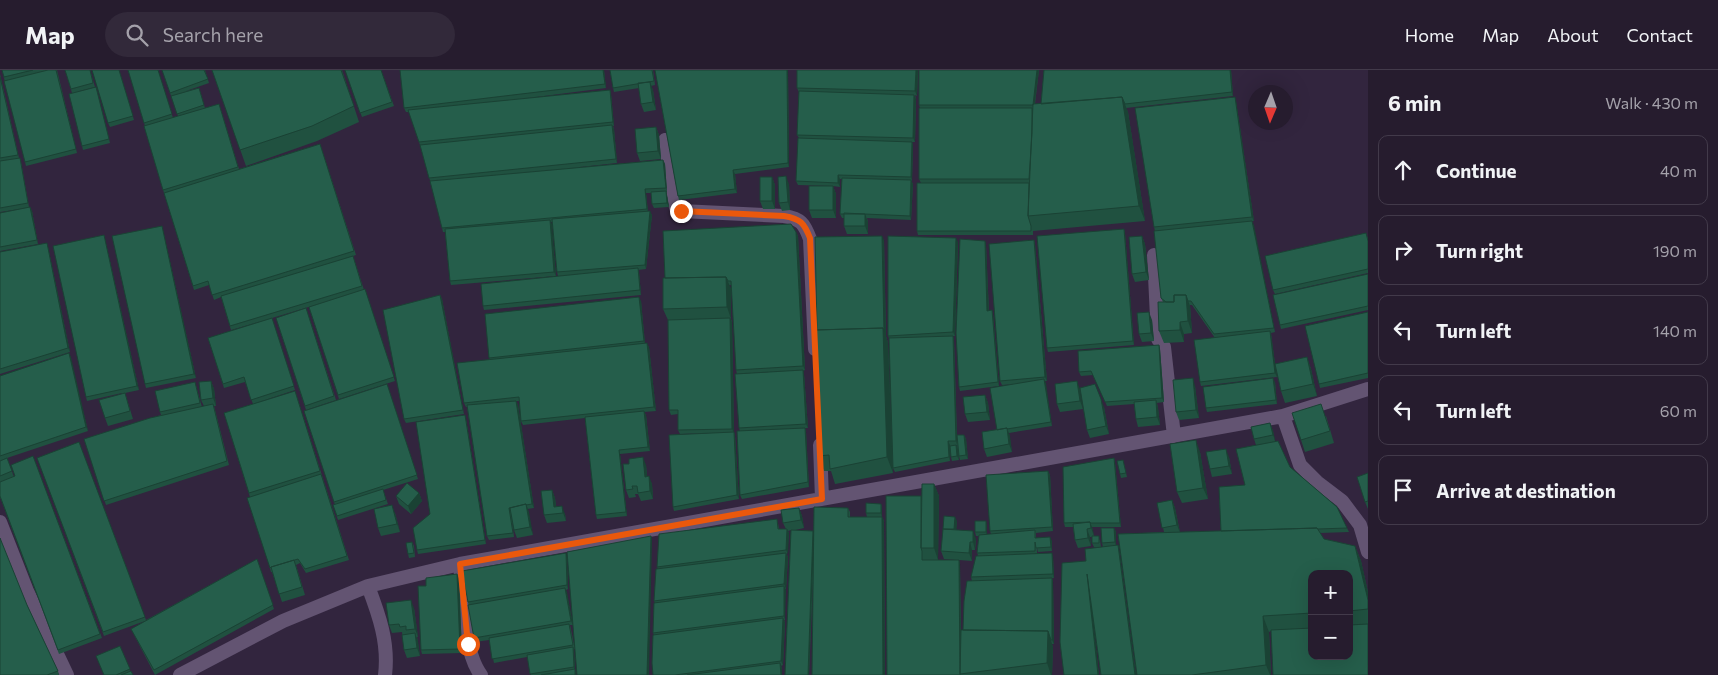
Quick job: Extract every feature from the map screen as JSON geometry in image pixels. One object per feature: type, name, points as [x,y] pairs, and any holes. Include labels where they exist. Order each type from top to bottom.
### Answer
[{"type":"street","points":[[665,140],[676,208],[681,211],[784,216],[796,219],[805,226],[810,238],[816,364]]},
{"type":"street","points":[[1154,255],[1158,339],[1164,347],[1174,436]]},
{"type":"street","points":[[180,675],[283,622],[368,586],[460,564],[1283,416],[1368,389]]},
{"type":"street","points":[[1283,416],[1300,465],[1317,482],[1342,501],[1360,525],[1368,552]]},
{"type":"street","points":[[819,432],[822,499]]},
{"type":"street","points":[[0,522],[27,591],[67,675]]},
{"type":"street","points":[[460,564],[468,644],[477,670],[481,675]]},
{"type":"street","points":[[368,586],[382,626],[386,661],[385,675]]},
{"type":"building","points":[[2,70],[33,70],[4,77]]},
{"type":"building","points":[[48,70],[56,70],[76,149],[25,162],[4,81]]},
{"type":"building","points":[[65,70],[90,70],[93,83],[71,89]]},
{"type":"building","points":[[92,70],[119,70],[133,116],[108,123]]},
{"type":"building","points":[[128,70],[158,70],[172,114],[144,123]]},
{"type":"building","points":[[162,70],[204,70],[208,79],[170,93]]},
{"type":"building","points":[[212,70],[341,70],[354,106],[312,126],[240,150]]},
{"type":"building","points":[[345,70],[381,70],[392,102],[360,113]]},
{"type":"building","points":[[400,70],[603,70],[605,84],[404,108]]},
{"type":"building","points":[[610,70],[652,70],[654,81],[613,88]]},
{"type":"building","points":[[655,70],[787,70],[788,163],[733,170],[735,189],[678,196]]},
{"type":"building","points":[[797,70],[916,70],[915,91],[797,88]]},
{"type":"building","points":[[919,70],[1037,70],[1033,105],[919,105]]},
{"type":"building","points":[[1044,70],[1230,70],[1232,92],[1125,104],[1122,97],[1041,104]]},
{"type":"building","points":[[0,77],[18,155],[0,158]]},
{"type":"building","points":[[650,82],[653,102],[641,104],[638,83]]},
{"type":"building","points":[[96,87],[109,139],[82,146],[69,94]]},
{"type":"building","points":[[199,88],[204,105],[177,114],[171,96]]},
{"type":"building","points":[[610,90],[613,122],[419,142],[408,110]]},
{"type":"building","points":[[799,91],[914,95],[913,138],[797,135]]},
{"type":"building","points":[[1122,97],[1139,206],[1028,216],[1033,104]]},
{"type":"building","points":[[1235,97],[1252,217],[1154,227],[1135,108]]},
{"type":"building","points":[[219,104],[238,167],[163,190],[144,126]]},
{"type":"building","points":[[919,108],[1032,108],[1029,179],[919,179]]},
{"type":"building","points":[[612,125],[616,159],[429,178],[420,145]]},
{"type":"building","points":[[656,127],[658,151],[637,153],[635,129]]},
{"type":"building","points":[[798,138],[912,142],[911,177],[838,175],[838,183],[796,181]]},
{"type":"building","points":[[320,144],[354,251],[212,295],[208,281],[193,286],[164,193]]},
{"type":"building","points":[[20,158],[28,203],[0,208],[0,161]]},
{"type":"building","points":[[663,160],[666,188],[645,189],[647,209],[442,228],[430,181]]},
{"type":"building","points":[[786,176],[788,202],[779,203],[778,177]]},
{"type":"building","points":[[760,177],[772,177],[772,201],[760,201]]},
{"type":"building","points":[[842,178],[911,180],[910,216],[840,214]]},
{"type":"building","points":[[917,183],[1029,183],[1028,216],[1031,231],[917,231]]},
{"type":"building","points":[[809,186],[833,186],[833,210],[809,210]]},
{"type":"building","points":[[666,191],[667,203],[652,204],[651,192]]},
{"type":"building","points":[[30,207],[37,240],[0,247],[0,213]]},
{"type":"building","points":[[650,211],[645,265],[557,272],[552,219]]},
{"type":"building","points":[[844,213],[865,214],[865,226],[844,226]]},
{"type":"building","points":[[550,220],[554,272],[450,281],[445,229]]},
{"type":"building","points":[[1252,221],[1274,328],[1214,334],[1191,301],[1188,301],[1186,295],[1174,295],[1174,302],[1166,302],[1161,298],[1154,231]]},
{"type":"building","points":[[791,224],[796,232],[803,366],[736,370],[731,281],[728,281],[726,277],[665,278],[663,231]]},
{"type":"building","points":[[162,226],[194,374],[145,384],[112,236]]},
{"type":"building","points":[[1124,229],[1133,341],[1047,348],[1037,236]]},
{"type":"building","points":[[1366,233],[1368,241],[1368,269],[1273,290],[1265,256]]},
{"type":"building","points":[[104,235],[137,386],[86,397],[53,246]]},
{"type":"building","points":[[882,236],[884,332],[883,328],[817,330],[815,237]]},
{"type":"building","points":[[888,236],[956,238],[953,332],[888,336]]},
{"type":"building","points":[[1142,236],[1146,272],[1132,274],[1129,237]]},
{"type":"building","points":[[960,239],[985,241],[987,311],[992,310],[998,382],[959,387],[956,333]]},
{"type":"building","points":[[1034,240],[1045,377],[1000,381],[989,244]]},
{"type":"building","points":[[47,243],[68,348],[0,369],[0,252]]},
{"type":"building","points":[[353,256],[362,286],[230,326],[221,296]]},
{"type":"building","points":[[638,268],[640,290],[483,306],[481,284]]},
{"type":"building","points":[[1368,274],[1368,306],[1280,325],[1273,295]]},
{"type":"building","points":[[726,277],[727,307],[663,309],[663,278]]},
{"type":"building","points":[[365,289],[394,377],[338,395],[309,307]]},
{"type":"building","points":[[440,295],[463,410],[404,419],[383,310]]},
{"type":"building","points":[[1174,295],[1186,295],[1188,321],[1180,322],[1180,330],[1159,331],[1158,302],[1174,302]]},
{"type":"building","points":[[639,297],[644,341],[489,358],[485,314]]},
{"type":"building","points":[[306,308],[334,396],[305,406],[276,318]]},
{"type":"building","points":[[1149,312],[1151,333],[1139,334],[1137,313]]},
{"type":"building","points":[[1368,312],[1368,373],[1319,384],[1305,326]]},
{"type":"building","points":[[272,318],[294,386],[251,400],[244,377],[223,384],[208,338]]},
{"type":"building","points":[[730,318],[732,429],[678,430],[678,410],[669,410],[668,320]]},
{"type":"building","points":[[883,328],[887,457],[830,469],[829,455],[818,456],[814,330]]},
{"type":"building","points":[[1270,331],[1275,373],[1200,382],[1194,340]]},
{"type":"building","points":[[953,336],[956,441],[948,441],[949,457],[893,468],[889,338]]},
{"type":"building","points":[[647,343],[654,407],[521,421],[519,397],[464,403],[457,363]]},
{"type":"building","points":[[1159,345],[1162,398],[1105,402],[1091,371],[1079,372],[1078,351]]},
{"type":"building","points":[[69,353],[86,427],[0,456],[0,376]]},
{"type":"building","points":[[1307,357],[1313,384],[1281,391],[1275,364]]},
{"type":"building","points":[[803,370],[806,424],[739,428],[735,374]]},
{"type":"building","points":[[1193,378],[1196,410],[1176,412],[1173,380]]},
{"type":"building","points":[[1273,378],[1276,400],[1206,408],[1203,387]]},
{"type":"building","points":[[1044,379],[1051,422],[997,430],[990,388]]},
{"type":"building","points":[[211,381],[213,398],[201,400],[199,382]]},
{"type":"building","points":[[1077,381],[1080,401],[1057,404],[1055,384]]},
{"type":"building","points":[[195,382],[200,403],[160,412],[155,391]]},
{"type":"building","points":[[387,384],[417,475],[334,502],[304,411]]},
{"type":"building","points":[[1095,384],[1101,399],[1106,426],[1087,430],[1080,388]]},
{"type":"building","points":[[295,391],[320,471],[249,493],[224,413]]},
{"type":"building","points":[[125,393],[130,411],[105,418],[99,400]]},
{"type":"building","points":[[985,395],[987,412],[965,414],[963,397]]},
{"type":"building","points":[[1156,400],[1157,417],[1136,419],[1134,402]]},
{"type":"building","points":[[516,401],[532,504],[509,508],[513,533],[487,536],[467,405]]},
{"type":"building","points":[[213,404],[227,461],[104,501],[84,439],[150,418]]},
{"type":"building","points":[[1321,404],[1330,431],[1301,440],[1292,413]]},
{"type":"building","points":[[644,411],[648,447],[619,450],[626,512],[596,515],[585,417]]},
{"type":"building","points":[[465,415],[485,540],[417,550],[413,528],[430,514],[416,422]]},
{"type":"building","points":[[1270,423],[1273,435],[1254,439],[1251,427]]},
{"type":"building","points":[[805,428],[808,482],[740,495],[737,431]]},
{"type":"building","points":[[1007,428],[1009,444],[984,449],[982,432]]},
{"type":"building","points":[[734,432],[737,495],[673,507],[669,435]]},
{"type":"building","points":[[957,435],[964,435],[966,455],[959,456]]},
{"type":"building","points":[[1196,440],[1203,488],[1177,492],[1170,444]]},
{"type":"building","points":[[1278,441],[1290,467],[1337,507],[1347,528],[1221,531],[1219,487],[1245,485],[1236,449]]},
{"type":"building","points":[[79,442],[145,617],[103,632],[37,458]]},
{"type":"building","points":[[956,445],[957,456],[951,457],[950,446]]},
{"type":"building","points":[[1226,449],[1229,466],[1210,469],[1206,452]]},
{"type":"building","points":[[33,456],[100,634],[58,650],[0,496],[0,482],[15,476],[11,465]]},
{"type":"building","points":[[643,457],[645,477],[649,476],[650,491],[638,493],[637,486],[632,486],[633,489],[626,490],[623,464],[629,464],[629,459]]},
{"type":"building","points":[[7,458],[12,471],[0,476],[0,461]]},
{"type":"building","points":[[1114,458],[1120,523],[1064,523],[1063,467]]},
{"type":"building","points":[[1123,460],[1126,473],[1120,474],[1117,461]]},
{"type":"building","points":[[1048,471],[1052,527],[990,531],[986,475]]},
{"type":"building","points":[[1368,473],[1368,501],[1365,502],[1357,477]]},
{"type":"building","points":[[321,474],[347,556],[305,569],[298,559],[270,568],[247,498]]},
{"type":"building","points":[[407,483],[419,493],[408,506],[396,496]]},
{"type":"building","points":[[922,484],[934,484],[934,548],[921,548]]},
{"type":"building","points":[[383,489],[386,500],[337,516],[333,505]]},
{"type":"building","points":[[552,490],[554,507],[562,506],[563,513],[544,515],[541,491]]},
{"type":"building","points":[[886,496],[921,496],[922,560],[959,560],[960,675],[887,675]]},
{"type":"building","points":[[1172,500],[1177,525],[1162,528],[1157,503]]},
{"type":"building","points":[[866,503],[881,504],[881,513],[866,513]]},
{"type":"building","points":[[526,504],[530,527],[514,530],[510,508]]},
{"type":"building","points":[[392,505],[397,524],[378,528],[374,509]]},
{"type":"building","points":[[814,507],[848,508],[848,517],[882,517],[883,675],[812,675]]},
{"type":"building","points":[[799,508],[801,520],[783,523],[781,510]]},
{"type":"building","points":[[944,516],[955,517],[954,529],[943,529]]},
{"type":"building","points":[[777,519],[778,529],[787,529],[786,550],[657,567],[659,534]]},
{"type":"building","points":[[975,521],[986,521],[986,532],[975,532]]},
{"type":"building","points":[[1090,522],[1091,528],[1087,529],[1088,538],[1075,540],[1073,524]]},
{"type":"building","points":[[1101,528],[1114,528],[1115,542],[1102,543]]},
{"type":"building","points":[[1317,528],[1324,539],[1355,546],[1368,600],[1368,609],[1353,611],[1353,570],[1308,570],[1308,613],[1263,616],[1266,665],[1192,675],[1137,675],[1118,534]]},
{"type":"building","points":[[943,529],[973,531],[973,542],[970,542],[969,553],[941,551]]},
{"type":"building","points":[[791,530],[813,531],[808,675],[785,675]]},
{"type":"building","points":[[1035,530],[1035,538],[1050,537],[1051,547],[1036,548],[1035,542],[1035,551],[977,553],[979,535]]},
{"type":"building","points":[[651,536],[647,675],[577,675],[567,552]]},
{"type":"building","points":[[1092,536],[1099,536],[1099,543],[1092,543]]},
{"type":"building","points":[[0,538],[27,605],[58,671],[47,675],[0,675]]},
{"type":"building","points":[[412,542],[414,553],[408,554],[406,543]]},
{"type":"building","points":[[1118,545],[1135,675],[1101,675],[1087,574],[1098,675],[1064,675],[1060,642],[1062,563],[1086,561],[1085,549]]},
{"type":"building","points":[[566,553],[567,585],[468,602],[462,571]]},
{"type":"building","points":[[786,553],[784,584],[654,601],[656,569]]},
{"type":"building","points":[[1052,553],[1053,574],[971,577],[976,556]]},
{"type":"building","points":[[257,559],[273,605],[154,670],[131,629]]},
{"type":"building","points":[[294,560],[302,587],[279,594],[271,567]]},
{"type":"building","points":[[457,574],[460,649],[421,650],[418,586],[426,586],[426,578]]},
{"type":"building","points":[[1052,578],[1052,640],[1048,631],[963,630],[967,581]]},
{"type":"building","points":[[784,586],[784,616],[653,633],[654,603]]},
{"type":"building","points":[[565,588],[571,621],[474,638],[468,605]]},
{"type":"building","points":[[411,600],[415,629],[406,630],[406,626],[400,627],[399,624],[389,625],[386,603]]},
{"type":"building","points":[[783,618],[781,661],[675,675],[653,675],[653,635]]},
{"type":"building","points":[[569,624],[573,645],[492,659],[489,638]]},
{"type":"building","points":[[1368,624],[1368,675],[1273,675],[1271,630],[1308,628],[1308,660],[1353,660],[1353,625]]},
{"type":"building","points":[[961,630],[1048,631],[1047,663],[960,674]]},
{"type":"building","points":[[415,633],[417,648],[404,650],[402,635]]},
{"type":"building","points":[[120,646],[130,669],[116,675],[104,675],[96,656]]},
{"type":"building","points":[[573,647],[574,667],[530,674],[527,655]]},
{"type":"building","points":[[780,663],[781,675],[687,675]]},
{"type":"building","points":[[575,669],[575,675],[541,675]]},
{"type":"building","points":[[131,671],[133,675],[121,675]]},
{"type":"route","points":[[468,644],[460,564],[822,499],[810,238],[805,226],[796,219],[784,216],[681,211]]}]
